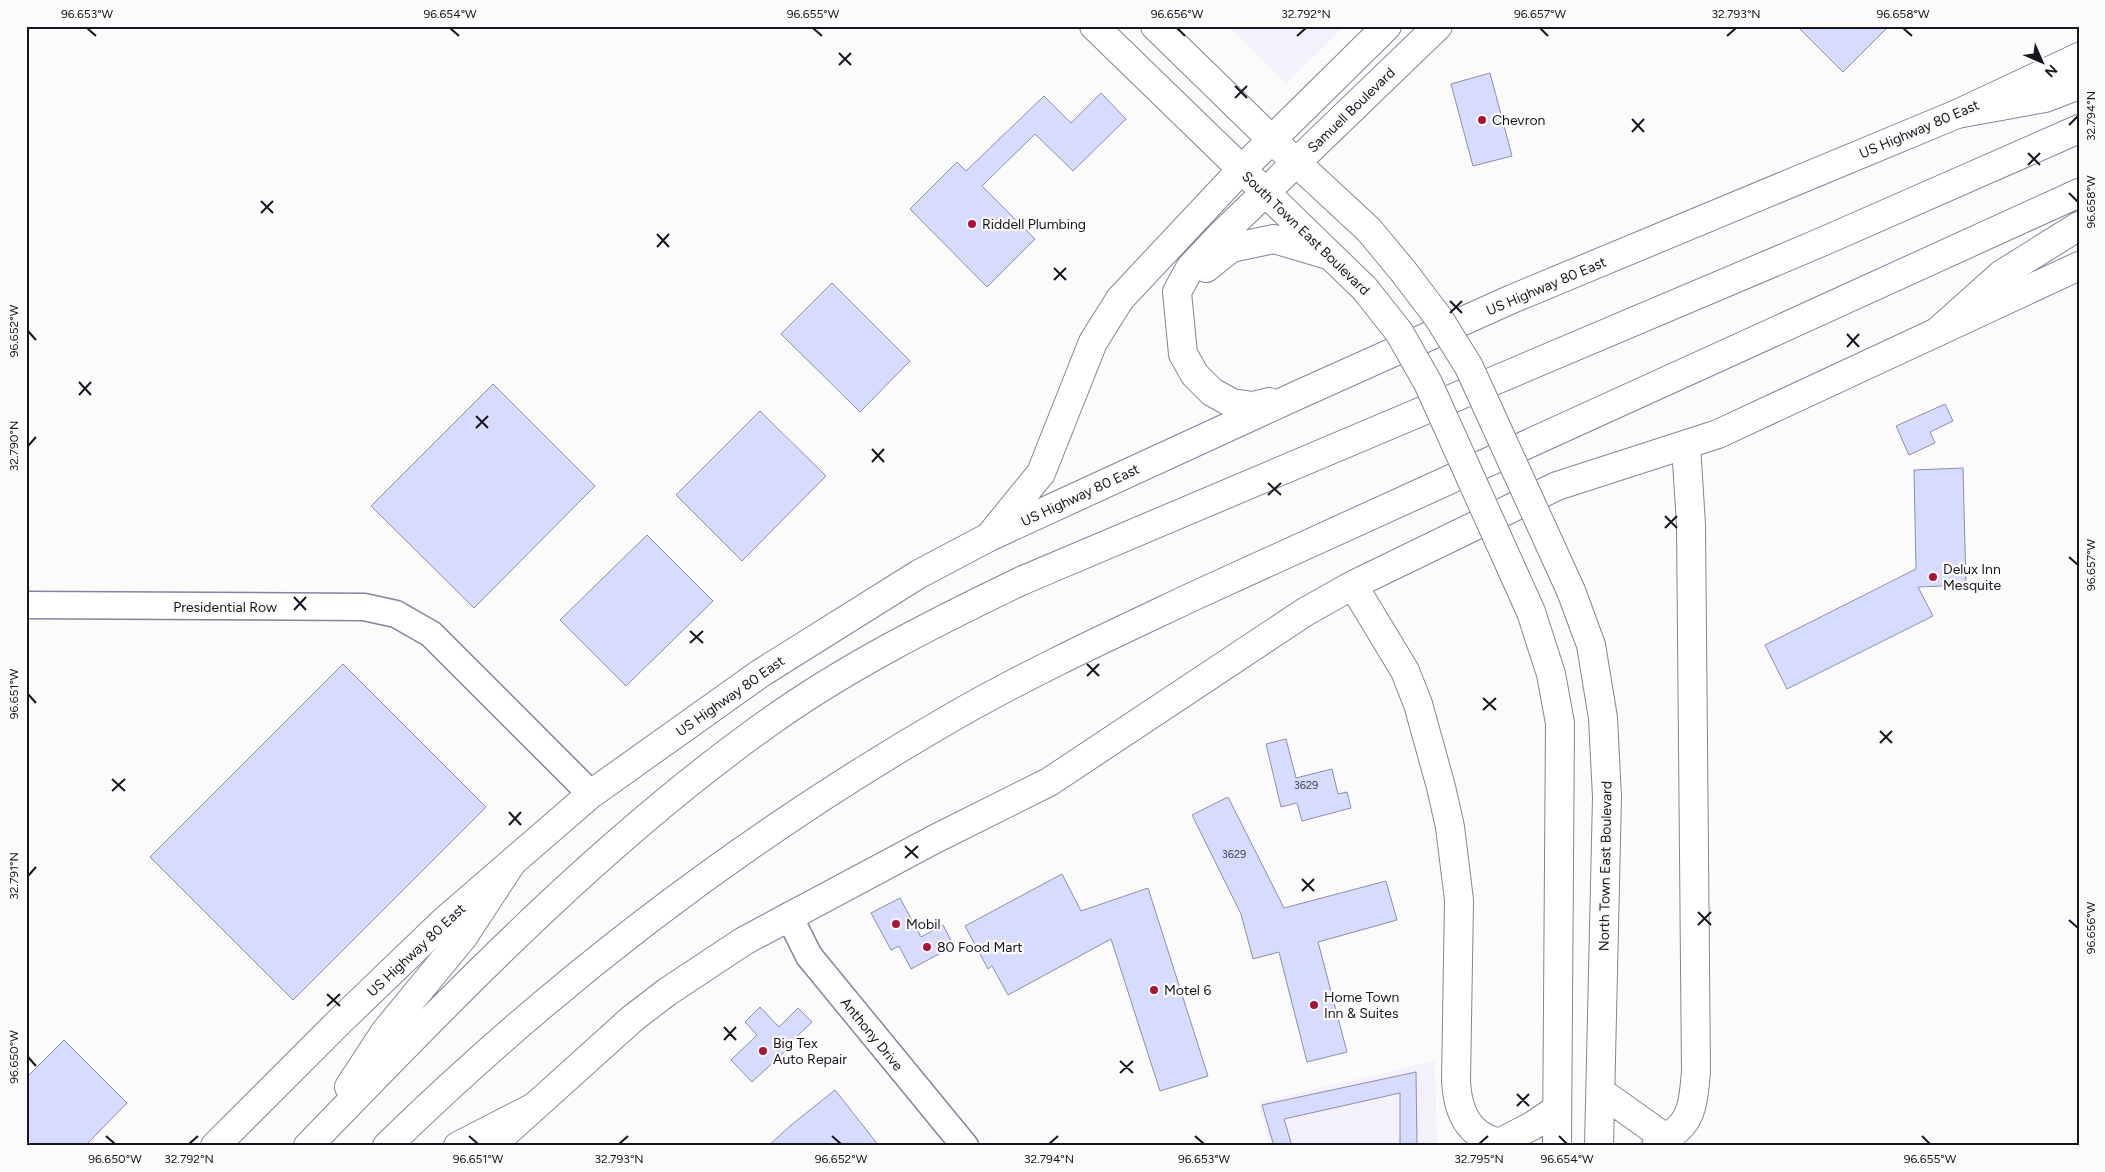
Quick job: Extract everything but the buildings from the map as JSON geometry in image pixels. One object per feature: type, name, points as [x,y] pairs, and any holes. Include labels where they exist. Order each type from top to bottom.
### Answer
[{"type":"main road","name":"South Town East Boulevard","points":[[1094,26],[1365,289],[1399,332],[1428,383],[1531,612],[1551,674],[1560,723],[1557,1109]]},
{"type":"main road","points":[[1155,26],[1297,163]]},
{"type":"main road","points":[[989,536],[1042,473],[1093,342],[1120,299],[1241,170],[1387,26]]},
{"type":"main road","name":"Samuell Boulevard","points":[[1300,394],[1252,406],[1232,403],[1212,392],[1195,375],[1183,354],[1177,292],[1190,268],[1438,26]]},
{"type":"main road","name":"US Highway 80 East","points":[[215,1146],[337,1024],[436,929],[591,794],[761,673],[918,574],[989,536],[1512,299],[1957,114],[2079,57]]},
{"type":"main road","points":[[1957,114],[2045,98],[2079,85]]},
{"type":"main road","points":[[312,1141],[508,944],[582,874],[658,808],[769,722],[881,653],[933,624],[1021,581],[1824,241],[2079,129]]},
{"type":"main road","name":"North Town East Boulevard","points":[[1297,163],[1369,230],[1438,317],[1469,367],[1571,590],[1591,645],[1603,718],[1607,797],[1599,1146]]},
{"type":"main road","points":[[387,1146],[442,1092],[518,1023],[595,960],[676,898],[767,834],[956,715],[1049,666],[1194,596],[2079,193]]},
{"type":"main road","points":[[1937,332],[2002,274],[2079,226]]},
{"type":"main road","points":[[1180,315],[1200,273],[1231,248],[1274,239],[1332,256]]},
{"type":"main road","points":[[491,1146],[632,1018],[667,992],[744,941],[933,840],[1049,782],[1304,612],[1353,585],[1557,486],[1718,434],[2079,266]]},
{"type":"main road","points":[[1601,1092],[1660,1141],[1679,1129],[1689,1114],[1693,1099],[1696,1072],[1691,525],[1686,445]]},
{"type":"main road","points":[[1353,585],[1405,671],[1418,704],[1450,827],[1459,900],[1456,1081],[1458,1100],[1462,1112],[1479,1135],[1501,1144],[1557,1109]]},
{"type":"main road","points":[[312,1141],[385,1032],[464,937],[511,864]]},
{"type":"main road","points":[[458,1146],[534,1107]]},
{"type":"main road","points":[[1557,1109],[1557,1146]]},
{"type":"street","name":"Presidential Row","points":[[26,605],[364,607],[396,614],[431,634],[591,794]]},
{"type":"street","name":"Anthony Drive","points":[[789,916],[809,956],[965,1146]]},
{"type":"shaded area","points":[[1227,26],[1345,26],[1286,83]]},
{"type":"shaded area","points":[[1435,1061],[1437,1146],[1270,1146],[1258,1102]]},
{"type":"place","name":"Chevron","points":[[1482,120]]},
{"type":"place","name":"Riddell Plumbing","points":[[972,224]]},
{"type":"place","name":"Delux Inn Mesquite","points":[[1933,577]]},
{"type":"place","name":"Mobil","points":[[896,924]]},
{"type":"place","name":"80 Food Mart","points":[[927,947]]},
{"type":"place","name":"Motel 6","points":[[1154,990]]},
{"type":"place","name":"Home Town Inn & Suites","points":[[1314,1005]]},
{"type":"place","name":"Big Tex Auto Repair","points":[[763,1051]]}]
